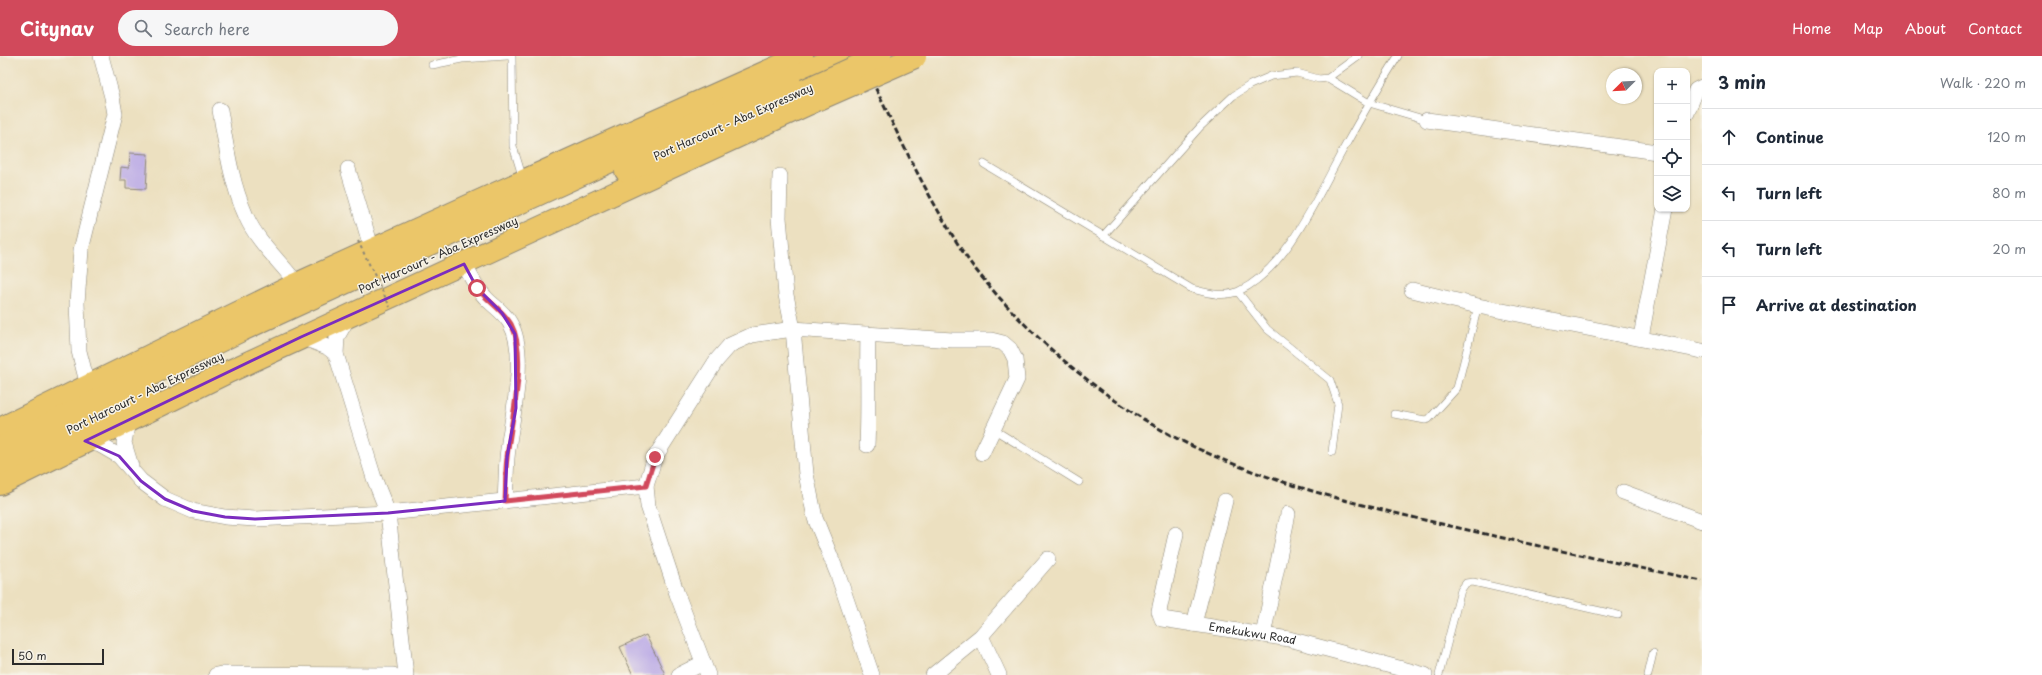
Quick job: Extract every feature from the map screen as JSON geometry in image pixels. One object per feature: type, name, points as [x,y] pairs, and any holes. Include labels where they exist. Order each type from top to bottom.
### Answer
[{"type":"main road","name":"Port Harcourt - Aba Expressway","points":[[0,464],[801,77],[840,56]]},
{"type":"main road","name":"Port Harcourt - Aba Expressway","points":[[0,448],[244,329],[801,77],[880,56]]},
{"type":"main road","points":[[0,429],[297,284],[365,246],[523,181],[801,77],[916,57]]},
{"type":"main road","points":[[0,484],[128,420],[301,337],[464,264],[801,77]]},
{"type":"street","points":[[88,386],[79,344],[77,303],[81,250],[115,114],[101,56]]},
{"type":"street","points":[[1690,105],[1696,90],[1702,87]]},
{"type":"street","points":[[220,110],[228,157],[246,217],[256,234],[297,284]]},
{"type":"street","points":[[1427,120],[1654,152]]},
{"type":"street","points":[[348,169],[365,246]]},
{"type":"street","points":[[780,176],[779,218],[786,295],[793,329],[806,474],[815,518],[838,575],[872,675]]},
{"type":"street","points":[[1641,337],[1664,212]]},
{"type":"street","points":[[464,264],[477,288],[502,313],[515,334],[517,348],[516,408],[507,457],[505,501]]},
{"type":"street","points":[[1412,290],[1478,306],[1641,337],[1702,351]]},
{"type":"street","points":[[349,315],[337,337],[336,354],[374,478],[388,513],[406,675]]},
{"type":"street","points":[[679,675],[706,669],[677,594],[648,506],[646,486],[655,457],[716,361],[730,345],[752,335],[793,329],[952,340],[991,340],[1003,343],[1010,349],[1015,359],[1017,379],[982,453]]},
{"type":"street","points":[[866,445],[869,418],[867,391],[868,334]]},
{"type":"street","points":[[301,337],[327,347],[336,354]]},
{"type":"street","points":[[128,420],[124,443],[133,472]]},
{"type":"street","points":[[85,442],[111,451],[119,456],[149,488],[165,499],[193,511],[225,517],[255,519],[388,513],[646,486]]},
{"type":"street","points":[[1623,492],[1702,521]]},
{"type":"street","points":[[1194,624],[1225,501]]},
{"type":"street","points":[[1263,635],[1288,514]]},
{"type":"street","name":"Emekukwu Road","points":[[1176,534],[1158,611],[1162,619],[1289,639],[1425,675]]},
{"type":"street","points":[[933,675],[981,636],[1048,559]]},
{"type":"street","points":[[981,636],[999,675]]},
{"type":"street","points":[[216,675],[393,675]]},
{"type":"lane","points":[[432,65],[462,59],[507,56]]},
{"type":"lane","points":[[512,56],[513,146],[523,181]]},
{"type":"lane","points":[[1103,236],[1200,126],[1233,96],[1250,85],[1271,76],[1297,73],[1319,79],[1328,78],[1358,56]]},
{"type":"lane","points":[[984,164],[1192,289],[1216,296],[1238,292],[1260,279],[1293,241],[1369,103],[1398,56]]},
{"type":"lane","points":[[1328,78],[1369,103],[1427,120]]},
{"type":"lane","points":[[1238,292],[1267,329],[1330,380],[1338,404],[1332,452]]},
{"type":"lane","points":[[1394,414],[1425,420],[1429,419],[1455,391],[1478,306]]},
{"type":"lane","points":[[993,429],[1079,482]]},
{"type":"lane","points":[[1439,675],[1461,590],[1466,583],[1473,582],[1618,615]]},
{"type":"lane","points":[[1648,675],[1653,653]]},
{"type":"path","points":[[365,246],[390,307]]},
{"type":"highlighted area","points":[[464,264],[477,288],[502,313],[515,334],[516,408],[507,457],[505,501],[388,513],[255,519],[225,517],[193,511],[165,499],[141,481],[119,456],[85,441],[301,337]]},
{"type":"building","points":[[130,153],[148,154],[146,189],[126,188],[126,180],[120,180],[121,167],[129,168]]},
{"type":"building","points":[[646,635],[665,674],[633,675],[620,647]]},
{"type":"railway","points":[[860,56],[926,189],[955,239],[976,270],[998,296],[1047,346],[1074,369],[1132,412],[1192,446],[1221,459],[1280,481],[1310,490],[1433,522],[1702,581]]},
{"type":"route","points":[[477,288],[510,323],[515,334],[517,348],[516,408],[507,457],[505,501],[646,486],[655,457]]}]
